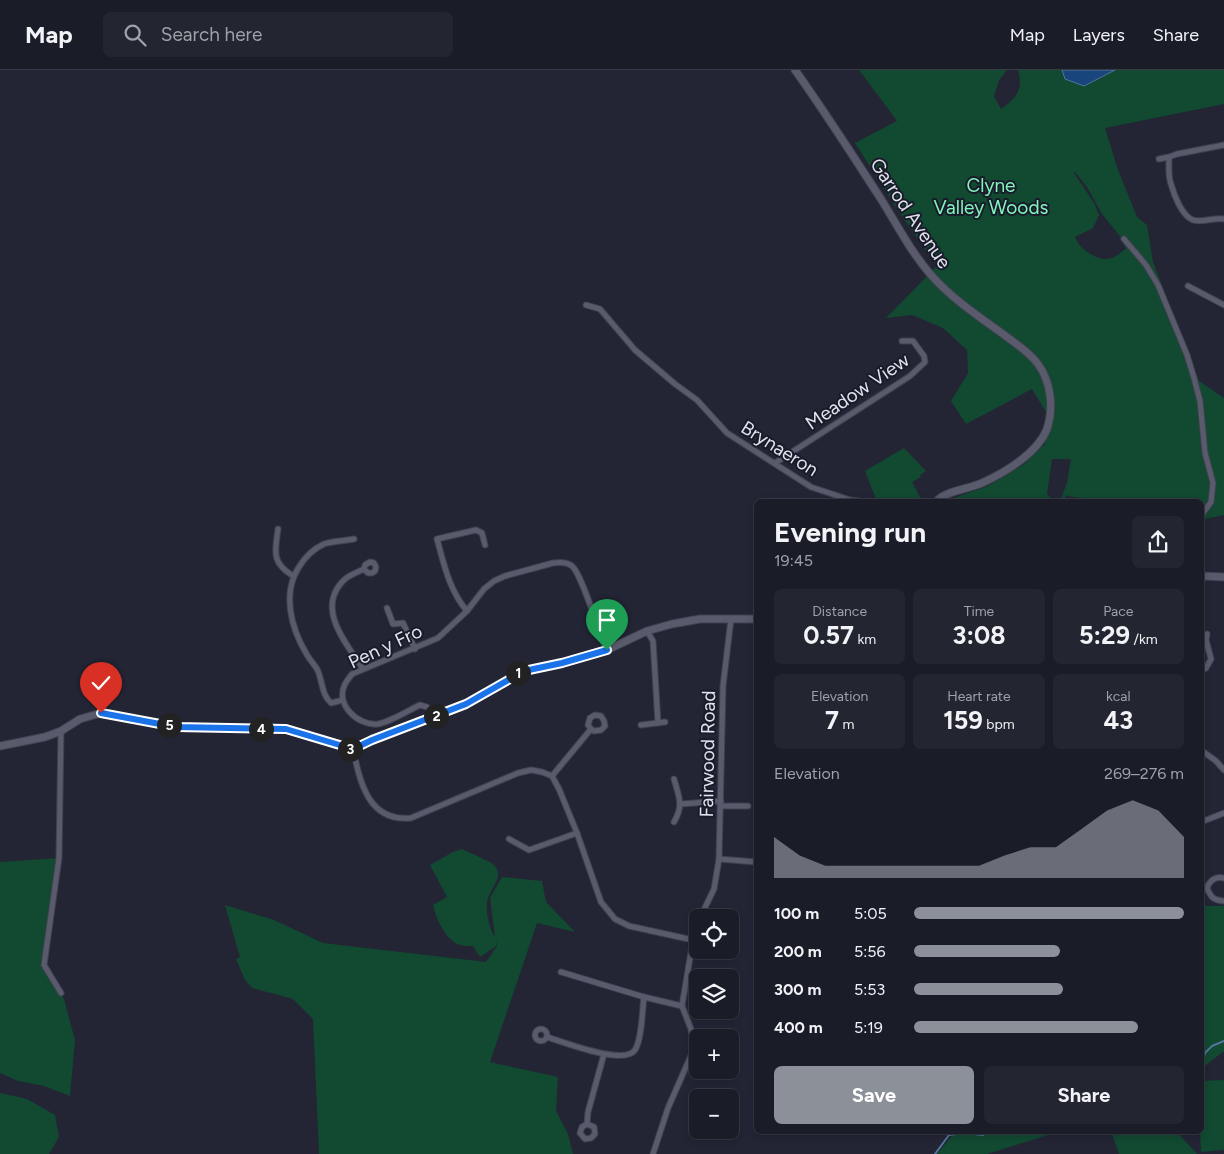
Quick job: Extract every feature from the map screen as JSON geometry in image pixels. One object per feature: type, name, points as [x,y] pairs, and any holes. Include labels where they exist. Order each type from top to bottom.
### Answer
[{"type":"street","name":"Garrod Avenue","points":[[795,70],[931,275],[953,296],[1025,351],[1038,364],[1047,381],[1051,398],[1051,413],[1046,430],[1026,458],[982,483],[955,491],[938,499]]},
{"type":"street","points":[[1159,159],[1224,145]]},
{"type":"street","points":[[1169,157],[1170,183],[1186,216],[1200,221],[1224,219]]},
{"type":"street","points":[[1124,239],[1146,265],[1158,285],[1187,355],[1194,378],[1200,401],[1204,453],[1213,483],[1211,502],[1204,512]]},
{"type":"street","points":[[1188,286],[1224,305]]},
{"type":"street","name":"Brynaeron","points":[[586,305],[600,309],[634,350],[697,400],[728,433],[811,487],[847,499]]},
{"type":"street","name":"Meadow View","points":[[776,463],[910,376],[925,362],[924,356],[913,341],[902,341]]},
{"type":"street","points":[[278,529],[275,555],[278,564],[293,576]]},
{"type":"street","points":[[467,611],[458,601],[447,575],[437,539],[476,530],[482,533],[485,545]]},
{"type":"street","points":[[354,540],[319,546],[309,554],[293,576],[290,591],[294,625],[306,653],[320,674],[324,697],[331,703],[344,700],[350,714],[360,722],[368,724],[380,724],[420,705],[427,707],[432,717]]},
{"type":"street","name":"Pen y Fro","points":[[344,700],[344,685],[352,674],[438,638],[467,611],[484,589],[494,581],[505,576],[553,563],[570,564],[579,575],[607,650]]},
{"type":"street","points":[[363,669],[338,630],[333,616],[332,602],[336,590],[345,578],[364,569]]},
{"type":"street","points":[[1204,576],[1224,577]]},
{"type":"street","points":[[387,608],[393,624],[402,623],[415,649]]},
{"type":"street","points":[[0,746],[46,737],[61,731],[80,719],[101,713],[176,727],[286,729],[353,749],[466,704],[524,671],[562,663],[607,650],[647,630],[700,619],[754,618]]},
{"type":"street","name":"Fairwood Road","points":[[704,909],[714,889],[719,859],[723,686],[731,619]]},
{"type":"street","points":[[647,630],[653,642],[658,723]]},
{"type":"street","points":[[1204,669],[1211,659],[1205,638]]},
{"type":"street","points":[[641,725],[665,722]]},
{"type":"street","points":[[552,776],[591,729]]},
{"type":"street","points":[[61,731],[60,858],[44,965],[61,993]]},
{"type":"street","points":[[353,749],[359,778],[364,791],[374,805],[386,814],[400,819],[411,818],[518,773],[531,770],[552,776],[559,789],[601,902],[615,919],[629,926],[689,939]]},
{"type":"street","points":[[1204,752],[1216,760],[1224,770]]},
{"type":"street","points":[[674,779],[681,804],[679,814],[674,822]]},
{"type":"street","points":[[681,804],[748,806]]},
{"type":"street","points":[[1204,821],[1224,813]]},
{"type":"street","points":[[509,839],[529,850],[576,833]]},
{"type":"street","points":[[719,859],[754,862]]},
{"type":"street","points":[[1224,878],[1219,877],[1212,880],[1207,888],[1214,900],[1224,900]]},
{"type":"street","points":[[653,1154],[668,1108],[693,1051],[691,1029],[682,1006],[690,959]]},
{"type":"street","points":[[561,972],[644,997],[682,1006]]},
{"type":"street","points":[[547,1037],[604,1054],[626,1056],[633,1052],[638,1044],[644,997]]},
{"type":"street","points":[[587,1124],[588,1112],[604,1054]]},
{"type":"green space","name":"Clyne Valley Woods","points":[[859,70],[1007,70],[999,80],[994,96],[1001,109],[1017,93],[1020,83],[1018,70],[1062,70],[1065,79],[1073,82],[1097,80],[1115,70],[1224,70],[1224,104],[1105,128],[1118,170],[1137,217],[1147,225],[1153,262],[1199,381],[1224,398],[1224,515],[1204,519],[1204,499],[1089,499],[1066,496],[1065,499],[1061,499],[1067,483],[1071,459],[1052,459],[1047,494],[1051,499],[951,499],[988,486],[1023,465],[1045,444],[1047,414],[1032,389],[966,424],[951,401],[968,373],[967,350],[943,328],[912,315],[886,318],[937,266],[903,218],[855,143],[897,121]],"holes":[[[1075,172],[1087,187],[1102,214],[1119,235],[1126,249],[1107,259],[1101,259],[1090,254],[1077,242],[1075,237],[1093,228],[1099,215]]]},
{"type":"green space","points":[[904,448],[926,471],[920,475],[921,477],[912,482],[921,499],[876,499],[865,471]]},
{"type":"green space","points":[[462,849],[493,864],[497,869],[498,878],[487,903],[490,925],[495,937],[490,898],[502,877],[542,881],[546,902],[575,932],[537,923],[490,1062],[558,1077],[556,1111],[568,1134],[573,1154],[319,1154],[313,1019],[293,999],[252,988],[245,980],[236,959],[240,957],[225,905],[274,920],[323,943],[486,962],[497,946],[497,941],[496,946],[480,957],[473,946],[455,943],[439,923],[433,905],[447,897],[430,865]]},
{"type":"green space","points":[[59,858],[44,965],[64,999],[75,1040],[70,1096],[44,1086],[18,1081],[0,1073],[0,862]]},
{"type":"green space","points":[[1204,906],[1224,906],[1224,1051],[1204,1067]]},
{"type":"green space","points":[[1224,1080],[1224,1150],[1201,1152],[1200,1134],[1204,1134],[1204,1081]]},
{"type":"green space","points":[[0,1093],[27,1099],[55,1115],[59,1137],[49,1154],[0,1154]]},
{"type":"green space","points":[[954,1134],[1051,1134],[987,1154],[937,1154]]},
{"type":"green space","points":[[1112,1134],[1179,1134],[1197,1154],[1119,1154]]},
{"type":"water","points":[[1062,70],[1115,70],[1084,86],[1065,79]]},
{"type":"waterway","points":[[1204,1056],[1212,1046],[1224,1041]]},
{"type":"waterway","points":[[935,1154],[949,1135],[957,1134]]},
{"type":"waterway","points":[[974,1134],[984,1134]]},
{"type":"route","points":[[101,713],[176,727],[286,729],[353,749],[466,704],[524,671],[562,663],[607,650]]}]
